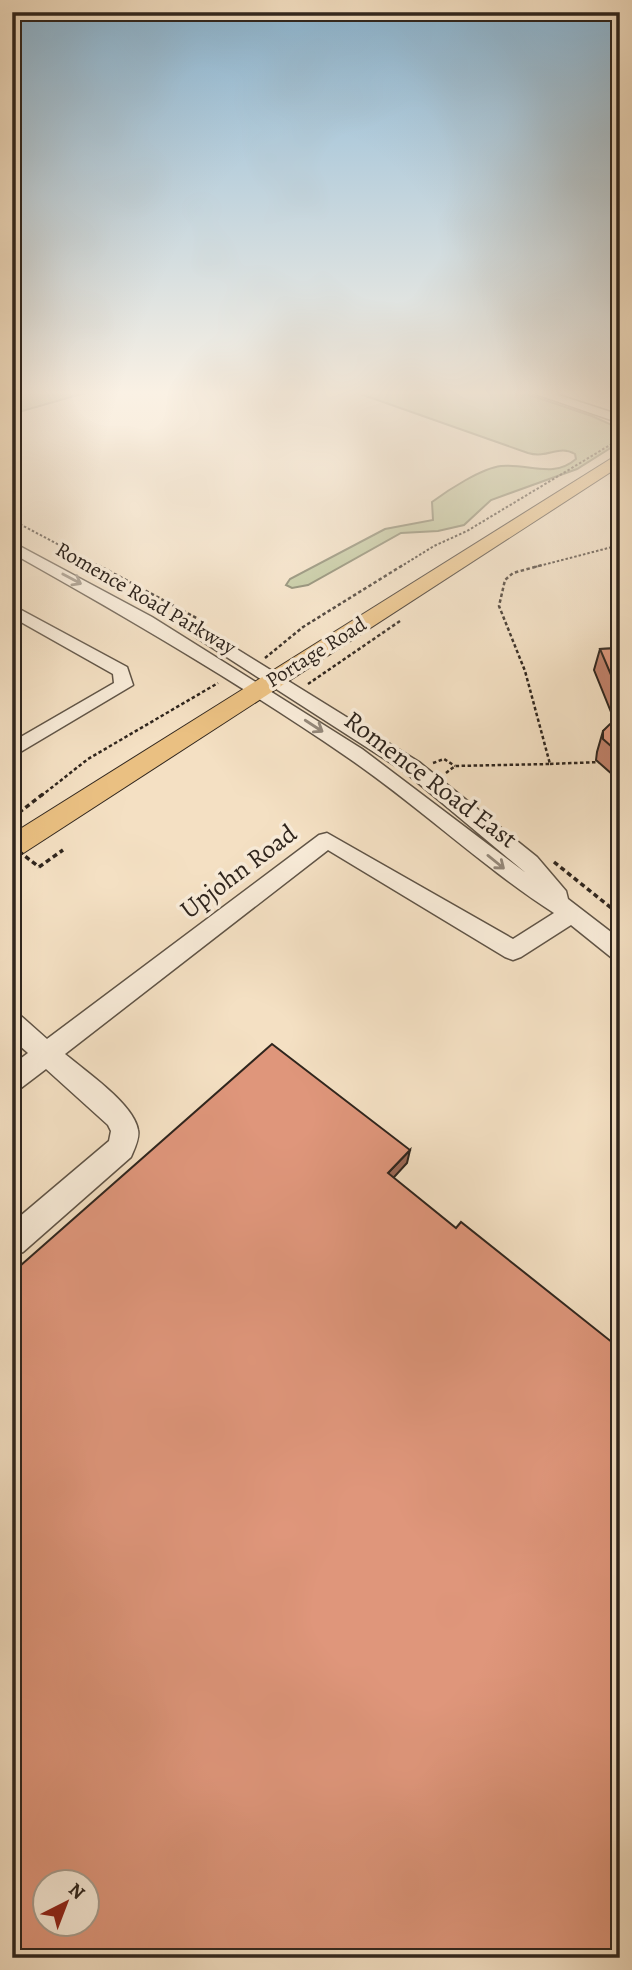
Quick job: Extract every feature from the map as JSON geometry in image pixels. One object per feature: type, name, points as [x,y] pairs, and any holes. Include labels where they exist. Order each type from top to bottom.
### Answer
[{"type":"main road","name":"Portage Road","points":[[12,846],[264,676],[581,482]]},
{"type":"street","name":"Romence Road Parkway","points":[[12,529],[142,600],[264,676]]},
{"type":"street","name":"Romence Road Parkway","points":[[12,547],[146,621],[264,676]]},
{"type":"street","points":[[12,610],[121,671],[124,685],[12,751]]},
{"type":"street","name":"Romence Road East","points":[[264,676],[518,879],[572,913],[620,953]]},
{"type":"street","name":"Upjohn Road","points":[[12,1080],[327,840],[513,951],[572,913]]},
{"type":"street","points":[[12,1023],[118,1117],[125,1131],[124,1142],[12,1242]]},
{"type":"path","points":[[264,676],[303,627],[434,546],[467,531],[549,482]]},
{"type":"path","points":[[550,764],[525,671],[499,606],[505,580],[513,573],[620,545]]},
{"type":"path","points":[[12,818],[88,759],[218,683]]},
{"type":"path","points":[[432,764],[444,759],[455,766],[599,762]]},
{"type":"path","points":[[446,773],[455,766]]},
{"type":"path","points":[[12,846],[39,867],[63,850]]},
{"type":"green space","points":[[463,482],[541,482],[491,500],[464,525],[438,531],[401,533],[308,585],[292,588],[286,585],[290,579],[385,529],[433,520],[432,502]]},
{"type":"building","points":[[620,648],[620,696],[600,649]]},
{"type":"building","points":[[620,720],[620,754],[603,739],[603,731]]},
{"type":"building","points":[[272,1044],[410,1150],[388,1173],[456,1228],[461,1222],[618,1347],[620,1345],[620,1958],[12,1958],[12,1273]]}]
